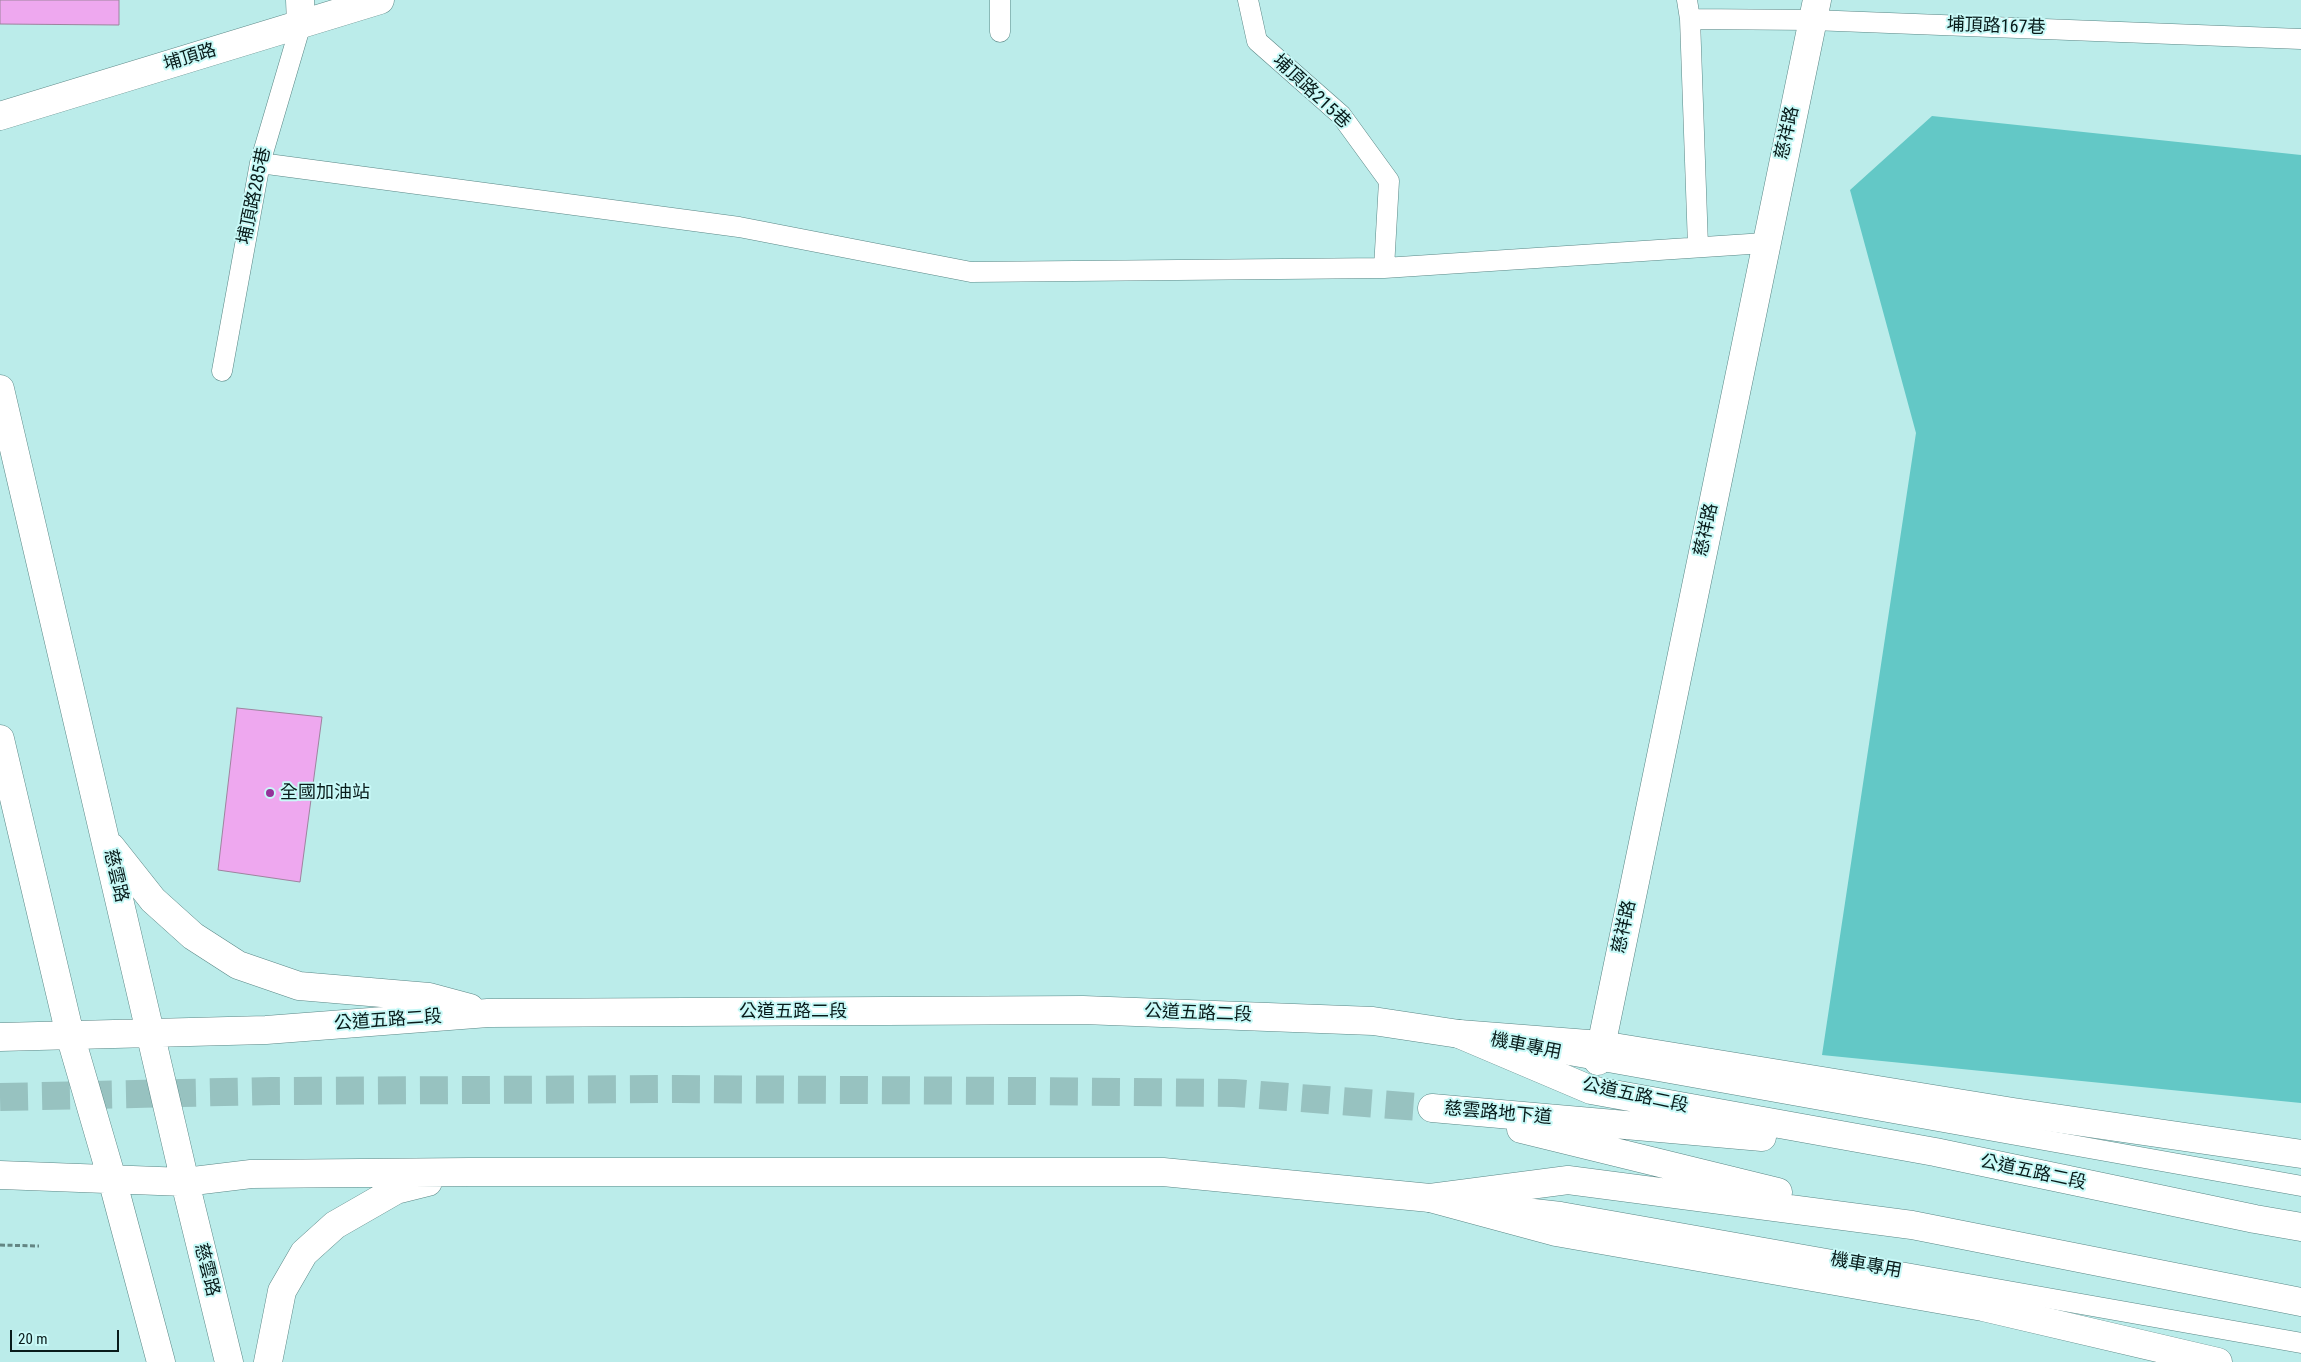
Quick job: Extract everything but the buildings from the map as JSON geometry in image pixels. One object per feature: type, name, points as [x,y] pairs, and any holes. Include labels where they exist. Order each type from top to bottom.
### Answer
[{"type":"main road","name":"埔頂路","points":[[0,116],[300,12],[380,0]]},
{"type":"main road","name":"慈祥路","points":[[1599,1053],[1814,10]]},
{"type":"main road","name":"慈雲路","points":[[0,389],[152,1033],[185,1182],[229,1362]]},
{"type":"main road","points":[[0,739],[70,1035],[112,1179],[161,1362]]},
{"type":"main road","points":[[107,842],[154,900],[193,936],[238,965],[299,986],[429,997],[488,1013]]},
{"type":"main road","name":"公道五路二段","points":[[0,1037],[266,1030],[488,1013],[1083,1010],[1374,1021],[1459,1034],[1591,1090],[1935,1152],[2255,1220],[2301,1227]]},
{"type":"main road","points":[[1459,1034],[2301,1154]]},
{"type":"main road","name":"慈雲路地下道","points":[[1912,1225],[1432,1108],[1935,1152]]},
{"type":"main road","points":[[268,1362],[282,1291],[304,1253],[335,1225],[396,1190],[469,1172]]},
{"type":"main road","points":[[0,1175],[185,1182],[251,1174],[469,1172],[1163,1172],[1430,1198],[1556,1232],[1983,1307],[2218,1362]]},
{"type":"main road","points":[[1430,1198],[1568,1180],[1912,1225],[2301,1302]]},
{"type":"lane","points":[[1000,0],[1000,32]]},
{"type":"lane","name":"埔頂路215巷","points":[[1248,0],[1256,41],[1341,115],[1389,181],[1384,268]]},
{"type":"lane","name":"埔頂路167巷","points":[[1698,246],[1689,10],[1814,10],[2301,39]]},
{"type":"lane","name":"埔頂路285巷","points":[[222,371],[260,162],[300,12]]},
{"type":"lane","points":[[260,162],[739,226],[971,272],[1384,268],[1765,243]]},
{"type":"lane","points":[[1599,1053],[2301,1186]]},
{"type":"lane","name":"機車專用","points":[[1430,1198],[1561,1212],[2301,1343]]},
{"type":"path","points":[[0,1246],[39,1246]]},
{"type":"shaded area","points":[[1932,116],[2301,155],[2301,1103],[1822,1055],[1916,433],[1850,190]]},
{"type":"tunnel","points":[[0,1097],[272,1091],[676,1089],[1024,1091],[1234,1093],[1432,1108]]},
{"type":"place","name":"全國加油站","points":[[270,793]]}]
